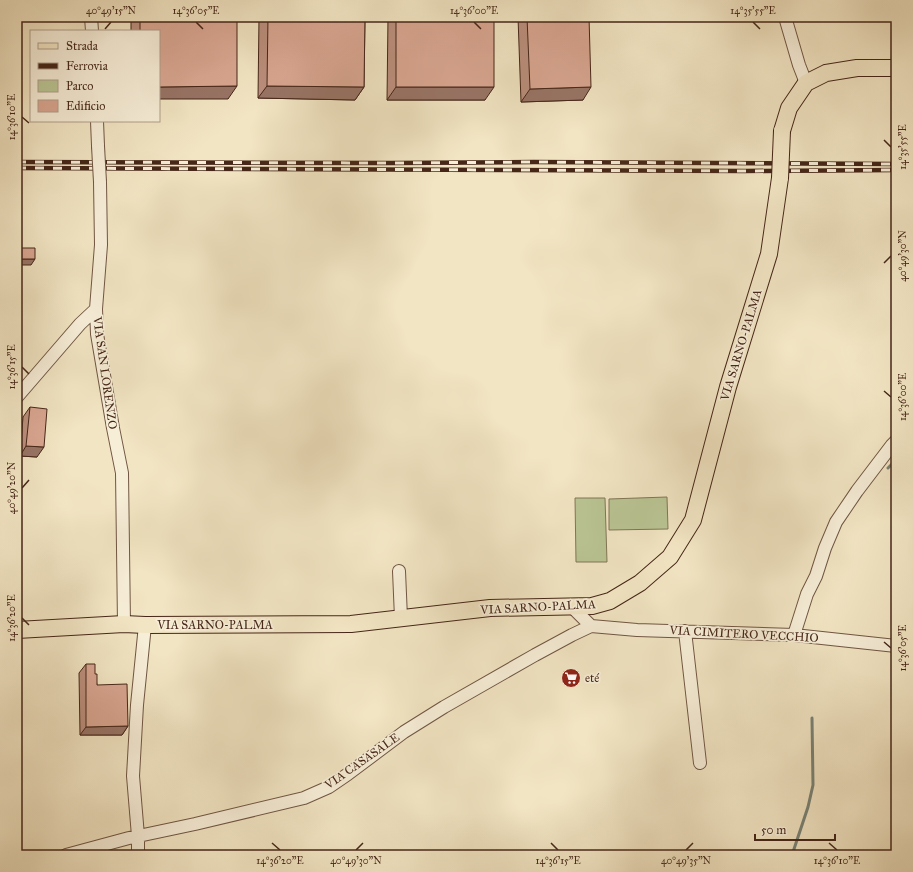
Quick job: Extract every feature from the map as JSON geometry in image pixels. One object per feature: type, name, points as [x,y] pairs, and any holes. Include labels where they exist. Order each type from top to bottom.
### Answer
[{"type":"main road","name":"VIA SARNO-PALMA","points":[[17,630],[124,624],[351,624],[490,608],[592,606],[610,601],[640,583],[670,557],[693,520],[728,387],[769,254],[780,178],[782,131],[789,108],[806,83],[826,73],[857,68],[896,68]]},
{"type":"street","points":[[91,17],[92,30]]},
{"type":"street","points":[[785,17],[799,65],[806,83]]},
{"type":"street","name":"VIA SAN LORENZO","points":[[97,122],[101,245],[96,309],[97,334],[122,473],[124,624]]},
{"type":"street","points":[[17,397],[80,324],[96,309]]},
{"type":"street","points":[[794,635],[807,594],[816,576],[825,548],[836,522],[896,441]]},
{"type":"street","points":[[398,571],[401,618]]},
{"type":"street","points":[[572,607],[591,626]]},
{"type":"street","points":[[138,855],[138,836],[133,776],[144,625]]},
{"type":"street","name":"VIA CIMITERO VECCHIO","points":[[591,626],[637,630],[794,635],[896,646]]},
{"type":"street","name":"VIA CASASALE","points":[[66,855],[138,836],[304,798],[329,787],[404,732],[444,707],[535,655],[591,626]]},
{"type":"street","points":[[685,631],[700,763]]},
{"type":"green space","points":[[667,497],[668,529],[609,530],[609,499]]},
{"type":"green space","points":[[575,498],[605,498],[607,562],[576,562]]},
{"type":"building","points":[[140,17],[237,17],[237,86],[160,87],[160,30],[140,30]]},
{"type":"building","points":[[268,17],[365,17],[364,87],[267,86]]},
{"type":"building","points":[[396,17],[494,17],[494,87],[396,87]]},
{"type":"building","points":[[527,17],[589,17],[591,87],[530,89]]},
{"type":"building","points":[[17,248],[35,248],[35,259],[17,259]]},
{"type":"building","points":[[30,407],[47,409],[44,447],[26,446]]},
{"type":"building","points":[[86,664],[95,664],[97,685],[127,684],[128,726],[86,727]]},
{"type":"waterway","points":[[888,468],[896,460]]},
{"type":"waterway","points":[[792,855],[808,807],[813,785],[812,718]]},
{"type":"railway","points":[[17,162],[896,164]]},
{"type":"railway","points":[[17,168],[745,171],[896,170]]},
{"type":"place","name":"eté","points":[[571,678]]}]
